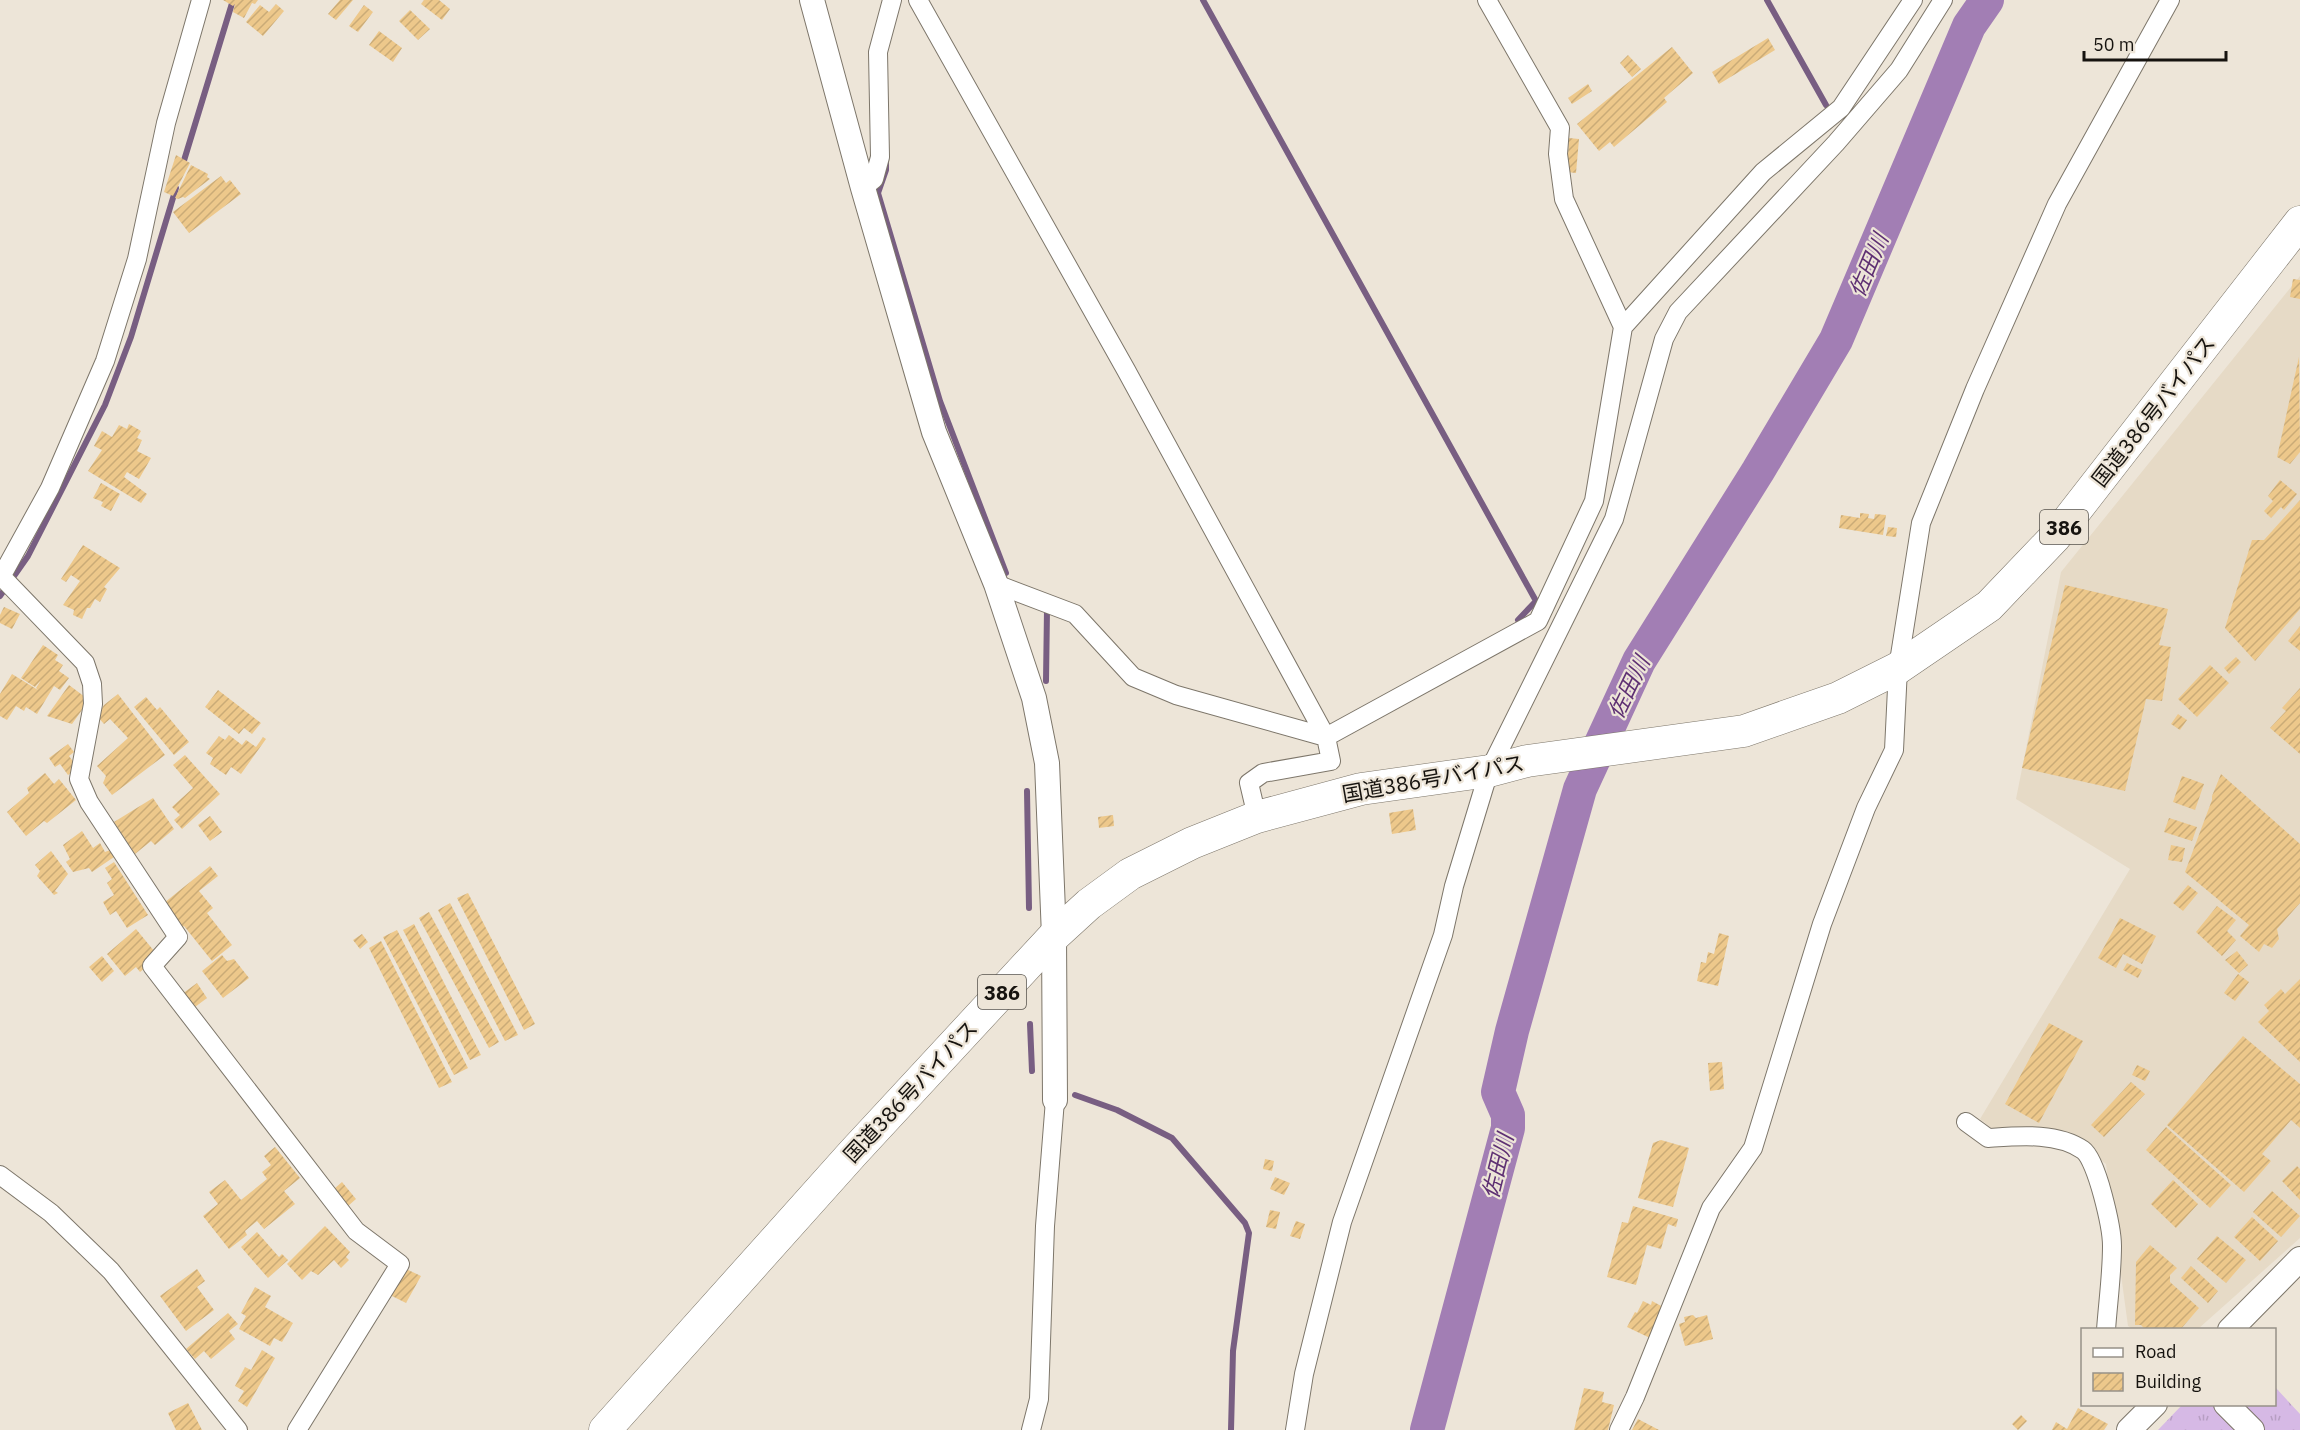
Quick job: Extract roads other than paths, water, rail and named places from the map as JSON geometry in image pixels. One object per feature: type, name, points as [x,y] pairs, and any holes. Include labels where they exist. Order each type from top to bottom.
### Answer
[{"type":"highway","name":"国道386号バイパス","points":[[605,1430],[853,1153],[1054,936],[1089,904],[1130,874],[1192,843],[1257,818],[1360,789],[1489,771],[1527,760],[1744,731],[1838,698],[1898,668],[1989,606],[2055,537],[2300,222]]},
{"type":"street","points":[[201,0],[166,123],[137,259],[105,361],[50,488],[1,578],[84,663],[92,684],[93,704],[79,779],[89,802],[178,937],[152,966],[356,1231],[400,1264],[297,1430]]},
{"type":"street","points":[[812,0],[863,188],[934,432],[996,584],[1034,698],[1047,763],[1054,936],[1055,1100],[1045,1226],[1039,1399],[1031,1430]]},
{"type":"street","points":[[863,188],[874,179],[880,157],[878,52],[892,0]]},
{"type":"street","points":[[918,0],[1126,370],[1326,737],[1331,761],[1263,773],[1249,783],[1257,818]]},
{"type":"street","points":[[1487,0],[1560,128],[1558,154],[1564,199],[1623,327]]},
{"type":"street","points":[[996,584],[1075,614],[1133,677],[1176,695],[1326,737],[1538,621],[1594,501],[1623,327],[1763,172],[1841,108],[1913,0]]},
{"type":"street","points":[[1295,1430],[1304,1374],[1342,1222],[1443,935],[1454,886],[1489,771],[1614,519],[1664,339],[1678,312],[1836,143],[1899,70],[1943,0]]},
{"type":"street","points":[[1619,1430],[1635,1397],[1711,1208],[1753,1148],[1822,924],[1866,808],[1894,750],[1898,668],[1921,523],[1975,389],[2057,204],[2170,0]]},
{"type":"street","points":[[1966,1122],[1988,1138],[2014,1136],[2059,1139],[2085,1151],[2098,1176],[2112,1244],[2106,1328]]},
{"type":"street","points":[[0,1175],[51,1213],[111,1271],[238,1430]]},
{"type":"street","points":[[2231,1328],[2300,1259]]},
{"type":"street","points":[[2129,1430],[2153,1406]]},
{"type":"street","points":[[2228,1406],[2252,1430]]},
{"type":"waterway","points":[[182,167],[233,0]]},
{"type":"waterway","points":[[1203,0],[1536,601],[1518,620]]},
{"type":"waterway","points":[[1767,0],[1826,105]]},
{"type":"waterway","name":"佐田川","points":[[1427,1430],[1508,1128],[1508,1115],[1498,1092],[1512,1031],[1580,789],[1639,661],[1758,471],[1836,340],[1969,26],[1987,0]]},
{"type":"waterway","points":[[886,161],[886,170],[878,193],[940,401],[1006,573]]},
{"type":"waterway","points":[[0,596],[28,556],[105,405],[131,337],[176,188]]},
{"type":"waterway","points":[[1044,608],[1047,610],[1046,681]]},
{"type":"waterway","points":[[1027,791],[1029,908]]},
{"type":"waterway","points":[[1030,1024],[1032,1071]]},
{"type":"waterway","points":[[1075,1095],[1117,1110],[1172,1138],[1245,1223],[1249,1233],[1233,1351],[1231,1430]]}]
